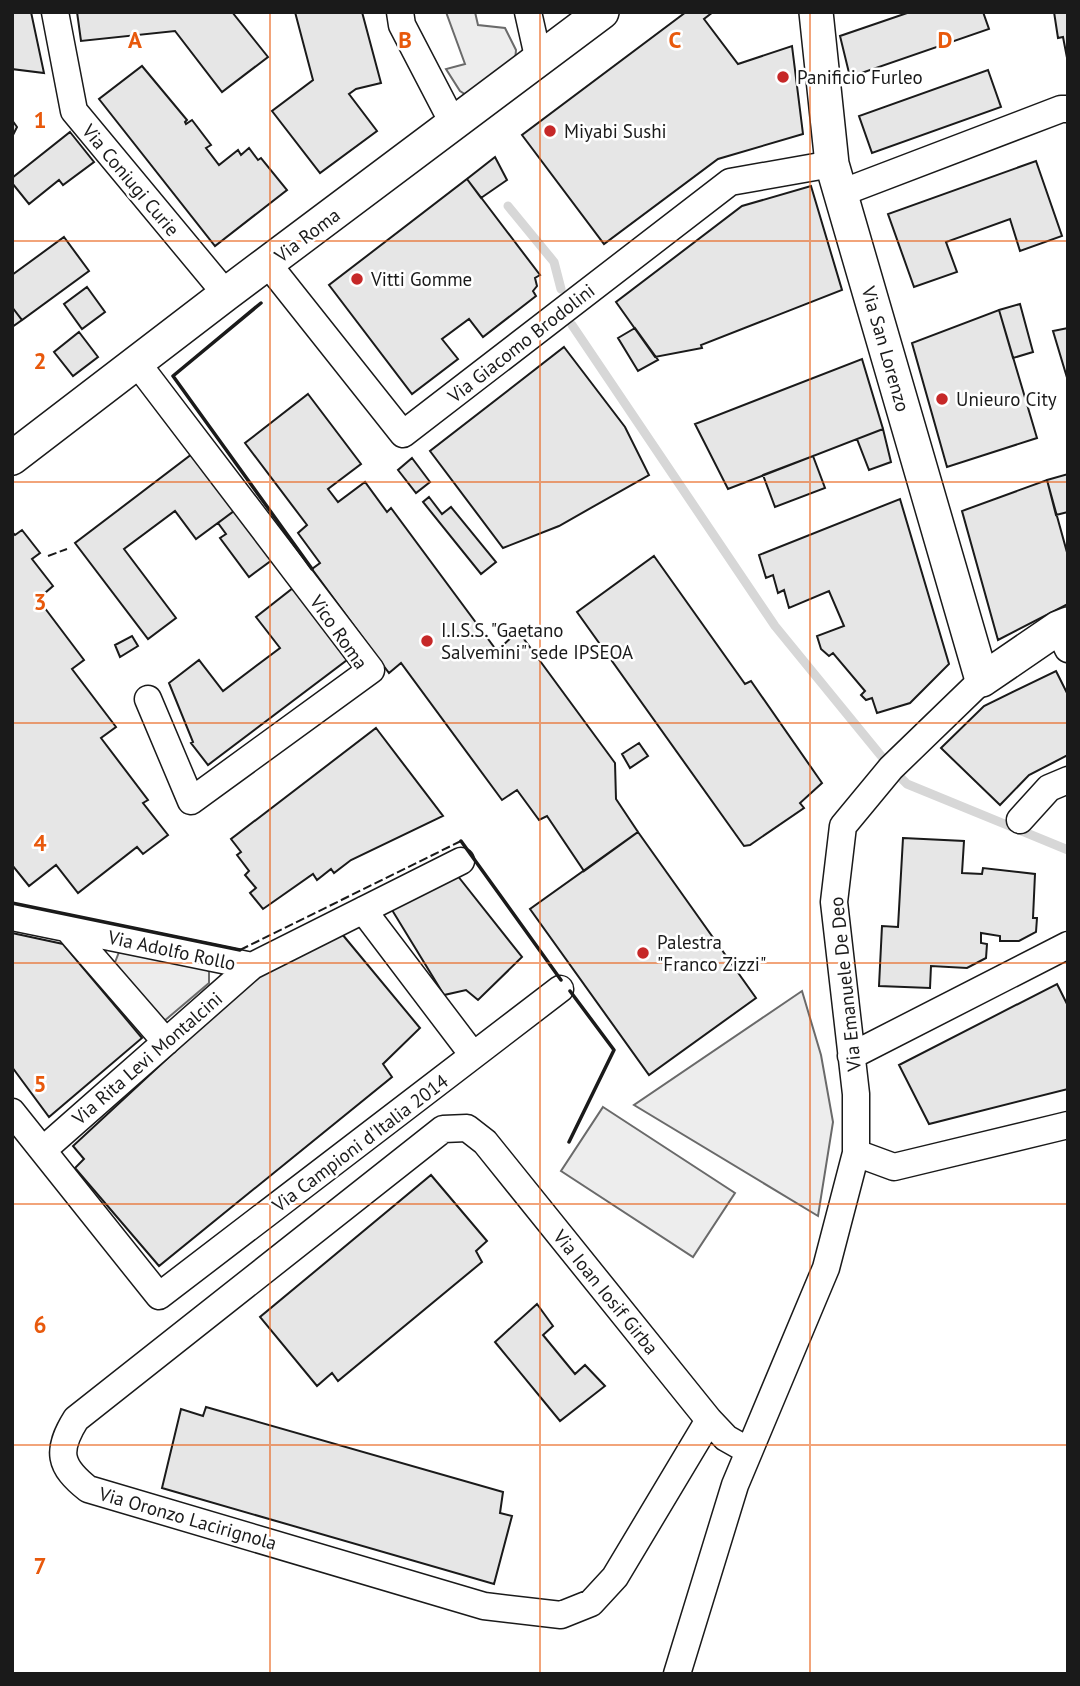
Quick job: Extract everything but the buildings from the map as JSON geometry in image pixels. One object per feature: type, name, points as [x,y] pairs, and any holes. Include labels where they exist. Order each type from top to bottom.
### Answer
[{"type":"street","name":"Via Coniugi Curie","points":[[55,12],[74,111],[226,294]]},
{"type":"street","points":[[400,12],[402,25],[454,125]]},
{"type":"street","points":[[528,12],[539,61]]},
{"type":"street","name":"Via Roma","points":[[12,458],[603,12]]},
{"type":"street","name":"Via San Lorenzo","points":[[816,12],[836,179],[982,680]]},
{"type":"street","points":[[836,179],[1061,108],[1068,109]]},
{"type":"street","name":"Via Giacomo Brodolini","points":[[268,264],[403,434],[730,182],[836,179]]},
{"type":"street","name":"Vico Roma","points":[[137,363],[370,670],[191,801],[148,699]]},
{"type":"street","name":"Via Emanuele De Deo","points":[[677,1674],[735,1485],[826,1268],[856,1153],[856,1094],[834,902],[843,826],[891,768],[982,680],[1064,634]]},
{"type":"street","points":[[1020,820],[1049,788],[1068,780]]},
{"type":"street","name":"Via Adolfo Rollo","points":[[12,917],[252,966],[461,861]]},
{"type":"street","points":[[363,910],[473,1055]]},
{"type":"street","points":[[67,928],[166,1042]]},
{"type":"street","points":[[851,1056],[1068,945]]},
{"type":"street","name":"Via Rita Levi Montalcini","points":[[43,1150],[252,966]]},
{"type":"street","name":"Via Campioni d'Italia 2014","points":[[43,1150],[159,1296],[560,989]]},
{"type":"street","points":[[12,1112],[43,1150]]},
{"type":"street","points":[[856,1153],[894,1167],[1068,1125]]},
{"type":"street","name":"Via Oronzo Lacirignola","points":[[467,1129],[443,1129],[76,1419],[65,1436],[62,1458],[71,1475],[88,1489],[484,1606],[561,1615],[591,1603],[615,1577],[709,1420]]},
{"type":"street","name":"Via Ioan Iosif Girba","points":[[467,1129],[485,1142],[709,1420],[726,1438],[749,1451]]},
{"type":"shaded area","points":[[446,12],[475,12],[478,25],[505,28],[516,50],[515,61],[471,98],[460,91],[446,69],[465,64]]},
{"type":"shaded area","points":[[119,952],[202,963],[209,972],[209,983],[163,1022],[114,965]]},
{"type":"shaded area","points":[[802,991],[821,1055],[833,1122],[818,1216],[634,1105]]},
{"type":"shaded area","points":[[603,1107],[735,1193],[693,1257],[561,1171]]},
{"type":"waterway","points":[[508,206],[554,262],[561,289]]},
{"type":"waterway","points":[[572,325],[775,626],[891,768],[907,784],[1068,850]]},
{"type":"fence","points":[[48,556],[67,549]]},
{"type":"fence","points":[[240,950],[461,841]]},
{"type":"wall","points":[[261,303],[173,376],[312,569]]},
{"type":"wall","points":[[461,841],[561,980]]},
{"type":"wall","points":[[12,903],[240,950]]},
{"type":"wall","points":[[569,1142],[614,1050],[570,991]]},
{"type":"place","name":"Panificio Furleo","points":[[783,77]]},
{"type":"place","name":"Miyabi Sushi","points":[[550,131]]},
{"type":"place","name":"Vitti Gomme","points":[[357,279]]},
{"type":"place","name":"Unieuro City","points":[[942,399]]},
{"type":"place","name":"I.I.S.S. \"Gaetano Salvemini\" sede IPSEOA","points":[[427,641]]},
{"type":"place","name":"Palestra \"Franco Zizzi\"","points":[[643,953]]}]
